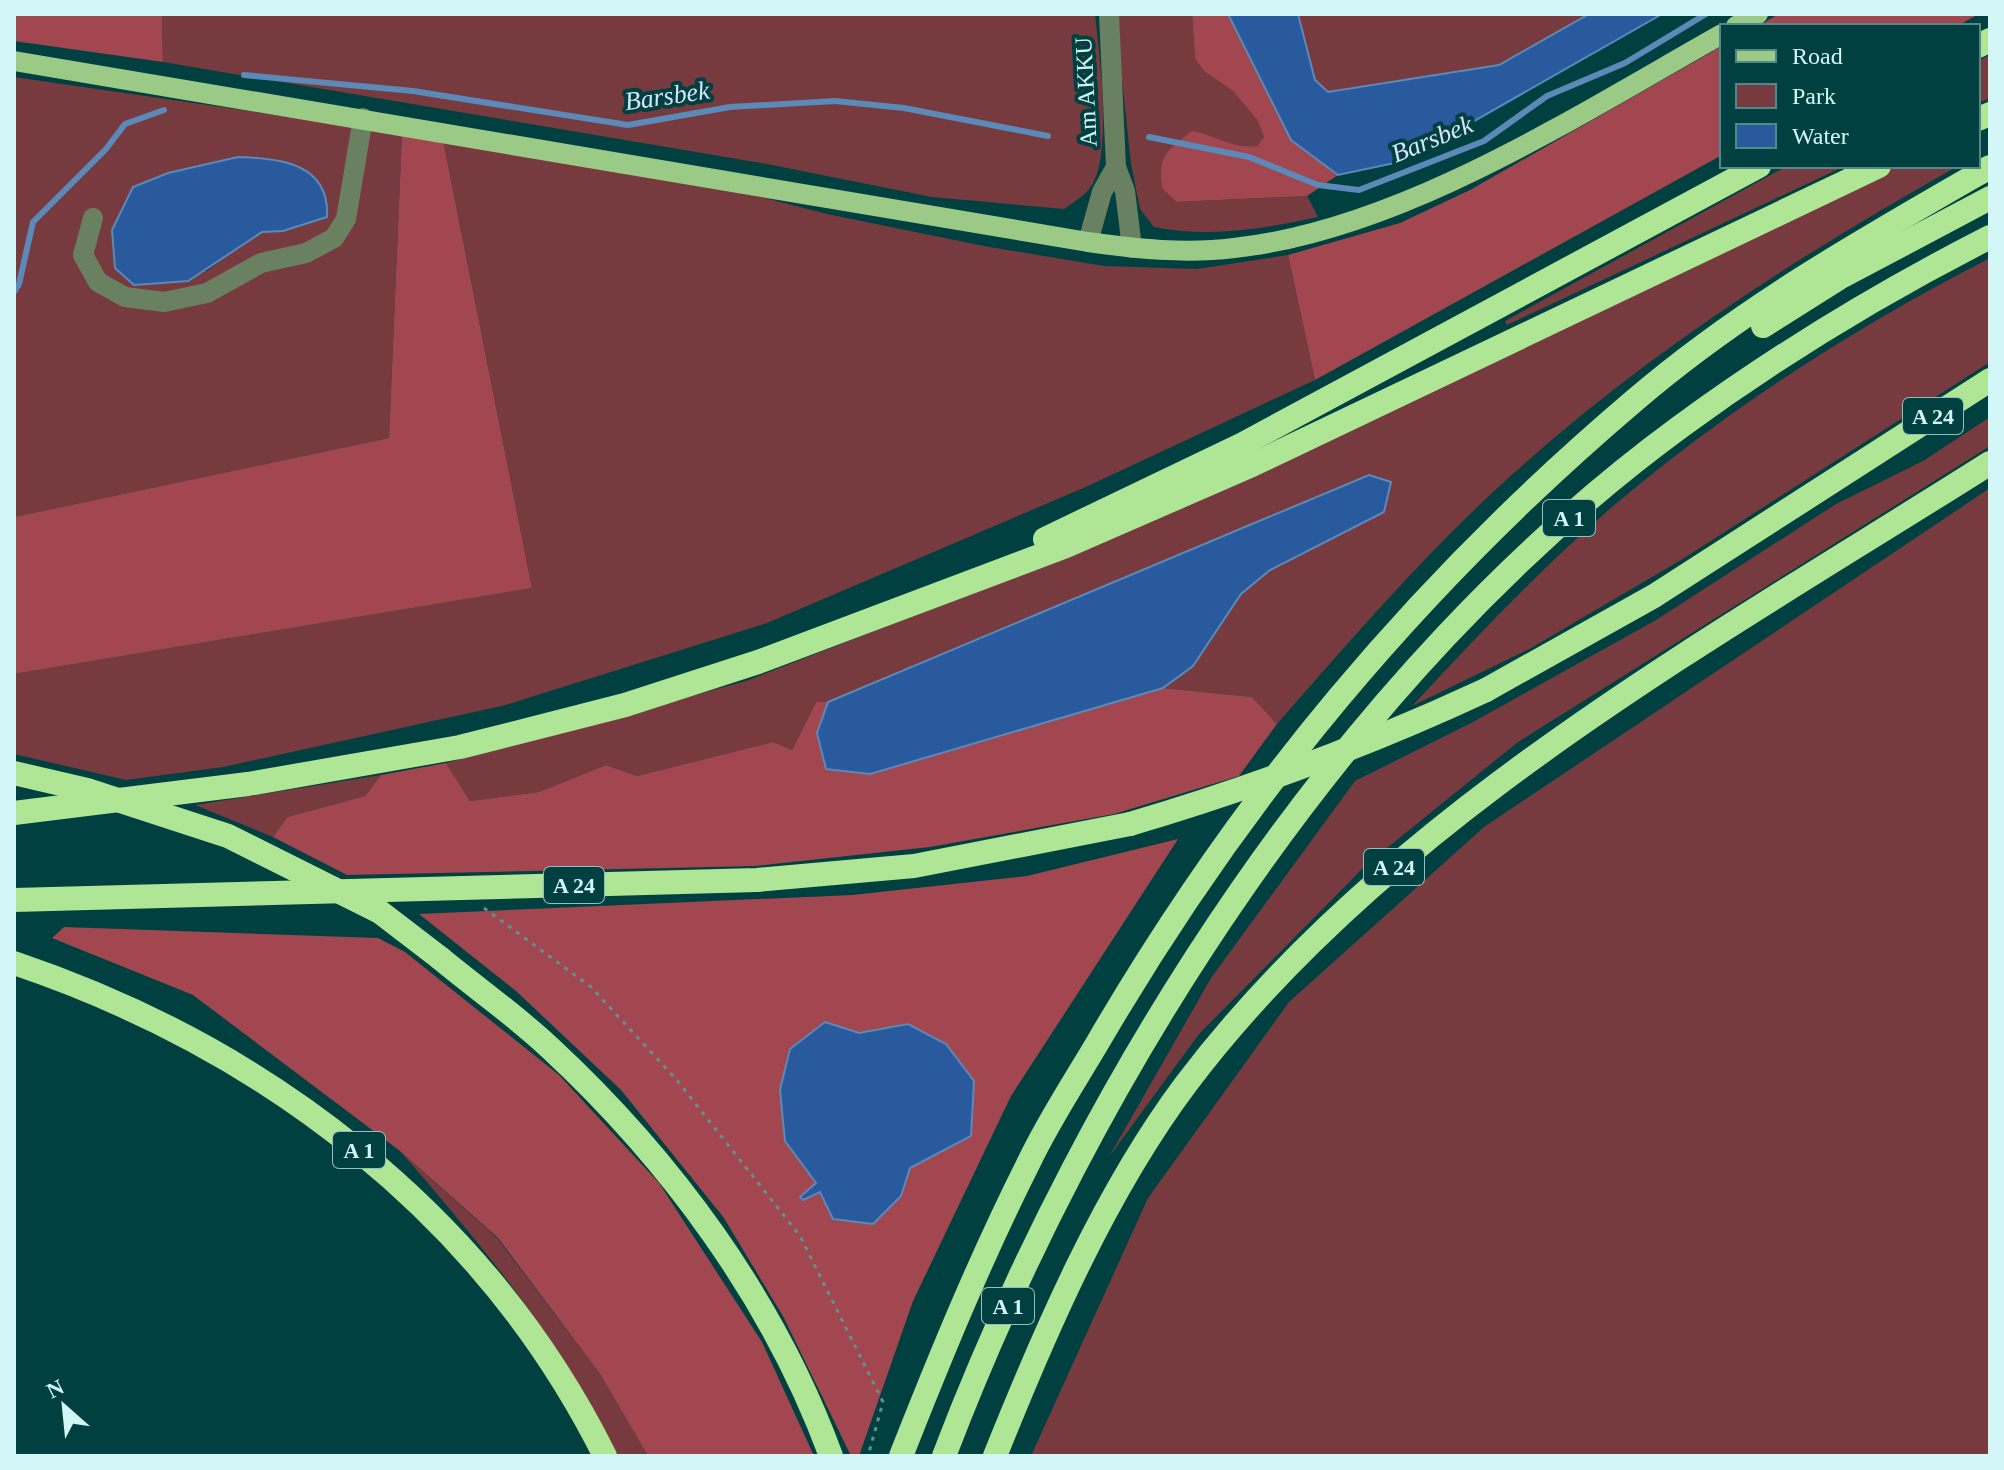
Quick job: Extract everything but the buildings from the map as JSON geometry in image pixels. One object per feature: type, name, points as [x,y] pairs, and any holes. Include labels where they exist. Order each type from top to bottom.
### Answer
[{"type":"highway","name":"A 1","points":[[901,1456],[983,1259],[1030,1159],[1126,994],[1264,787],[1387,640],[1505,518],[1636,399],[1719,335],[1867,238],[1990,167]]},
{"type":"highway","points":[[972,579],[1060,531],[1243,444],[1755,168]]},
{"type":"highway","points":[[14,813],[248,784],[460,747],[625,705],[758,662],[1066,546],[1252,465],[1875,168]]},
{"type":"highway","name":"A 1","points":[[1565,465],[1718,355],[1825,286],[1990,198]]},
{"type":"highway","name":"A 1","points":[[944,1456],[1014,1291],[1128,1072],[1236,900],[1298,812],[1364,729],[1418,667],[1536,547],[1678,428],[1855,311],[1990,237]]},
{"type":"highway","name":"A 24","points":[[14,900],[757,880],[914,866],[1130,824],[1308,767],[1486,690],[1654,596],[1990,380]]},
{"type":"highway","name":"A 24","points":[[995,1456],[1061,1299],[1112,1200],[1186,1084],[1273,983],[1380,878],[1471,804],[1577,726],[1990,463]]},
{"type":"highway","points":[[14,773],[87,790],[228,836],[380,912],[547,1045],[633,1130],[720,1244],[770,1325],[828,1448]]},
{"type":"highway","name":"A 1","points":[[14,963],[90,990],[193,1039],[282,1091],[354,1146],[423,1209],[487,1279],[550,1365],[605,1456]]},
{"type":"main road","points":[[1740,24],[1758,14]]},
{"type":"main road","points":[[14,61],[1088,242],[1191,251],[1278,241],[1408,201],[1465,174],[1720,35]]},
{"type":"street","name":"Am AKKU","points":[[1109,14],[1116,167],[1125,191],[1132,248]]},
{"type":"street","points":[[93,218],[83,255],[98,282],[125,297],[164,302],[207,293],[261,263],[306,253],[334,238],[346,219],[363,118]]},
{"type":"street","name":"Am AKKU","points":[[1088,242],[1102,192],[1116,167]]},
{"type":"path","points":[[458,887],[591,987],[676,1079],[800,1236],[883,1402],[868,1456]]},
{"type":"green space","points":[[162,14],[1095,14],[1103,105],[1101,155],[1097,175],[1089,189],[1064,209],[932,197],[767,164],[163,62]]},
{"type":"green space","points":[[1115,14],[1192,14],[1195,59],[1205,72],[1233,91],[1257,120],[1264,137],[1257,146],[1243,148],[1220,142],[1177,202],[1307,196],[1318,217],[1236,231],[1195,232],[1154,227],[1140,209],[1131,164]]},
{"type":"green space","points":[[1298,14],[1589,14],[1500,65],[1328,92],[1315,80]]},
{"type":"green space","points":[[1990,55],[1990,98],[1980,102],[1980,60]]},
{"type":"green space","points":[[14,77],[402,133],[389,438],[14,517]],"holes":[[[238,157],[289,163],[327,217],[283,231],[262,232],[245,241],[207,271],[115,268],[112,230],[133,187],[168,173]]]},
{"type":"green space","points":[[443,140],[699,181],[827,214],[984,246],[1104,266],[1197,269],[1288,255],[1315,380],[1088,486],[767,623],[506,705],[223,767],[126,780],[14,754],[14,674],[532,588]]},
{"type":"green space","points":[[1783,168],[1841,168],[1507,325],[1505,321]]},
{"type":"green space","points":[[1893,168],[1955,168],[1732,304],[1573,422],[1490,495],[1426,558],[1277,724],[1252,697],[1163,688],[1193,666],[1241,594],[1270,570],[1384,512],[1369,475],[828,702],[816,702],[792,750],[773,742],[637,776],[606,765],[539,792],[470,801],[446,763],[746,681],[1019,575]]},
{"type":"green space","points":[[1990,258],[1990,362],[1681,560],[1531,648],[1412,706],[1538,575],[1662,466],[1752,400],[1845,339]]},
{"type":"green space","points":[[1990,417],[1990,446],[1518,742],[1366,865],[1199,1034],[1109,1157],[1211,978],[1355,781],[1471,723],[1656,620],[1836,504],[1923,461]]},
{"type":"green space","points":[[1990,488],[1990,1456],[1031,1456],[1148,1198],[1289,1002],[1484,827]]},
{"type":"green space","points":[[381,775],[365,796],[287,817],[273,837],[195,805]]},
{"type":"green space","points":[[400,1151],[497,1238],[600,1374],[648,1456],[618,1456],[572,1374],[519,1296]]},
{"type":"shaded area","points":[[14,14],[162,14],[163,62],[14,41]]},
{"type":"shaded area","points":[[1192,14],[1228,14],[1291,140],[1338,175],[1307,196],[1177,202],[1162,188],[1161,168],[1166,154],[1192,131],[1231,144],[1248,146],[1257,146],[1264,137],[1257,120],[1233,91],[1205,72],[1195,59]]},
{"type":"shaded area","points":[[1779,14],[1979,14],[1961,24],[1762,24]]},
{"type":"shaded area","points":[[1720,47],[1720,156],[1315,380],[1288,255],[1400,223],[1470,190]]},
{"type":"shaded area","points":[[402,133],[443,140],[532,588],[14,674],[14,517],[389,438]]},
{"type":"shaded area","points":[[1163,688],[1252,697],[1277,724],[1239,776],[1114,814],[930,847],[754,866],[347,875],[273,837],[287,817],[365,796],[381,775],[446,763],[470,801],[539,792],[606,765],[637,776],[773,742],[792,750],[816,702],[828,702],[817,733],[870,774]]},
{"type":"shaded area","points":[[1178,839],[1011,1096],[913,1301],[859,1456],[851,1456],[784,1318],[724,1218],[621,1090],[516,991],[419,914],[852,895],[1027,876]],"holes":[[[825,1022],[859,1033],[908,1024],[971,1136],[910,1168],[901,1196],[820,1191],[803,1200],[800,1197],[816,1183]]]},
{"type":"shaded area","points":[[64,927],[378,938],[405,952],[559,1075],[659,1183],[762,1342],[814,1456],[648,1456],[600,1374],[498,1238],[400,1151],[193,995],[52,938]]},
{"type":"water","points":[[1228,14],[1298,14],[1315,80],[1328,92],[1499,65],[1589,14],[1662,14],[1404,161],[1338,175],[1291,140]]},
{"type":"water","points":[[238,157],[286,162],[311,175],[326,199],[327,217],[283,231],[262,232],[188,281],[134,285],[115,268],[112,230],[133,187],[168,173]]},
{"type":"water","points":[[1369,475],[1391,482],[1384,512],[1270,570],[1241,594],[1193,666],[1163,688],[870,774],[826,769],[817,733],[828,702]]},
{"type":"water","points":[[825,1022],[859,1033],[908,1024],[946,1044],[974,1081],[971,1136],[910,1168],[901,1196],[873,1224],[833,1219],[820,1192],[803,1200],[800,1197],[816,1183],[785,1141],[780,1090],[790,1049]]},
{"type":"waterway","name":"Barsbek","points":[[1149,137],[1249,157],[1318,185],[1359,190],[1484,141],[1547,96],[1625,63],[1706,14]]},
{"type":"waterway","name":"Barsbek","points":[[244,75],[413,91],[628,125],[730,107],[835,101],[904,108],[1048,136]]},
{"type":"waterway","name":"Barsbek","points":[[14,292],[19,284],[33,222],[106,149],[125,124],[164,110]]}]
